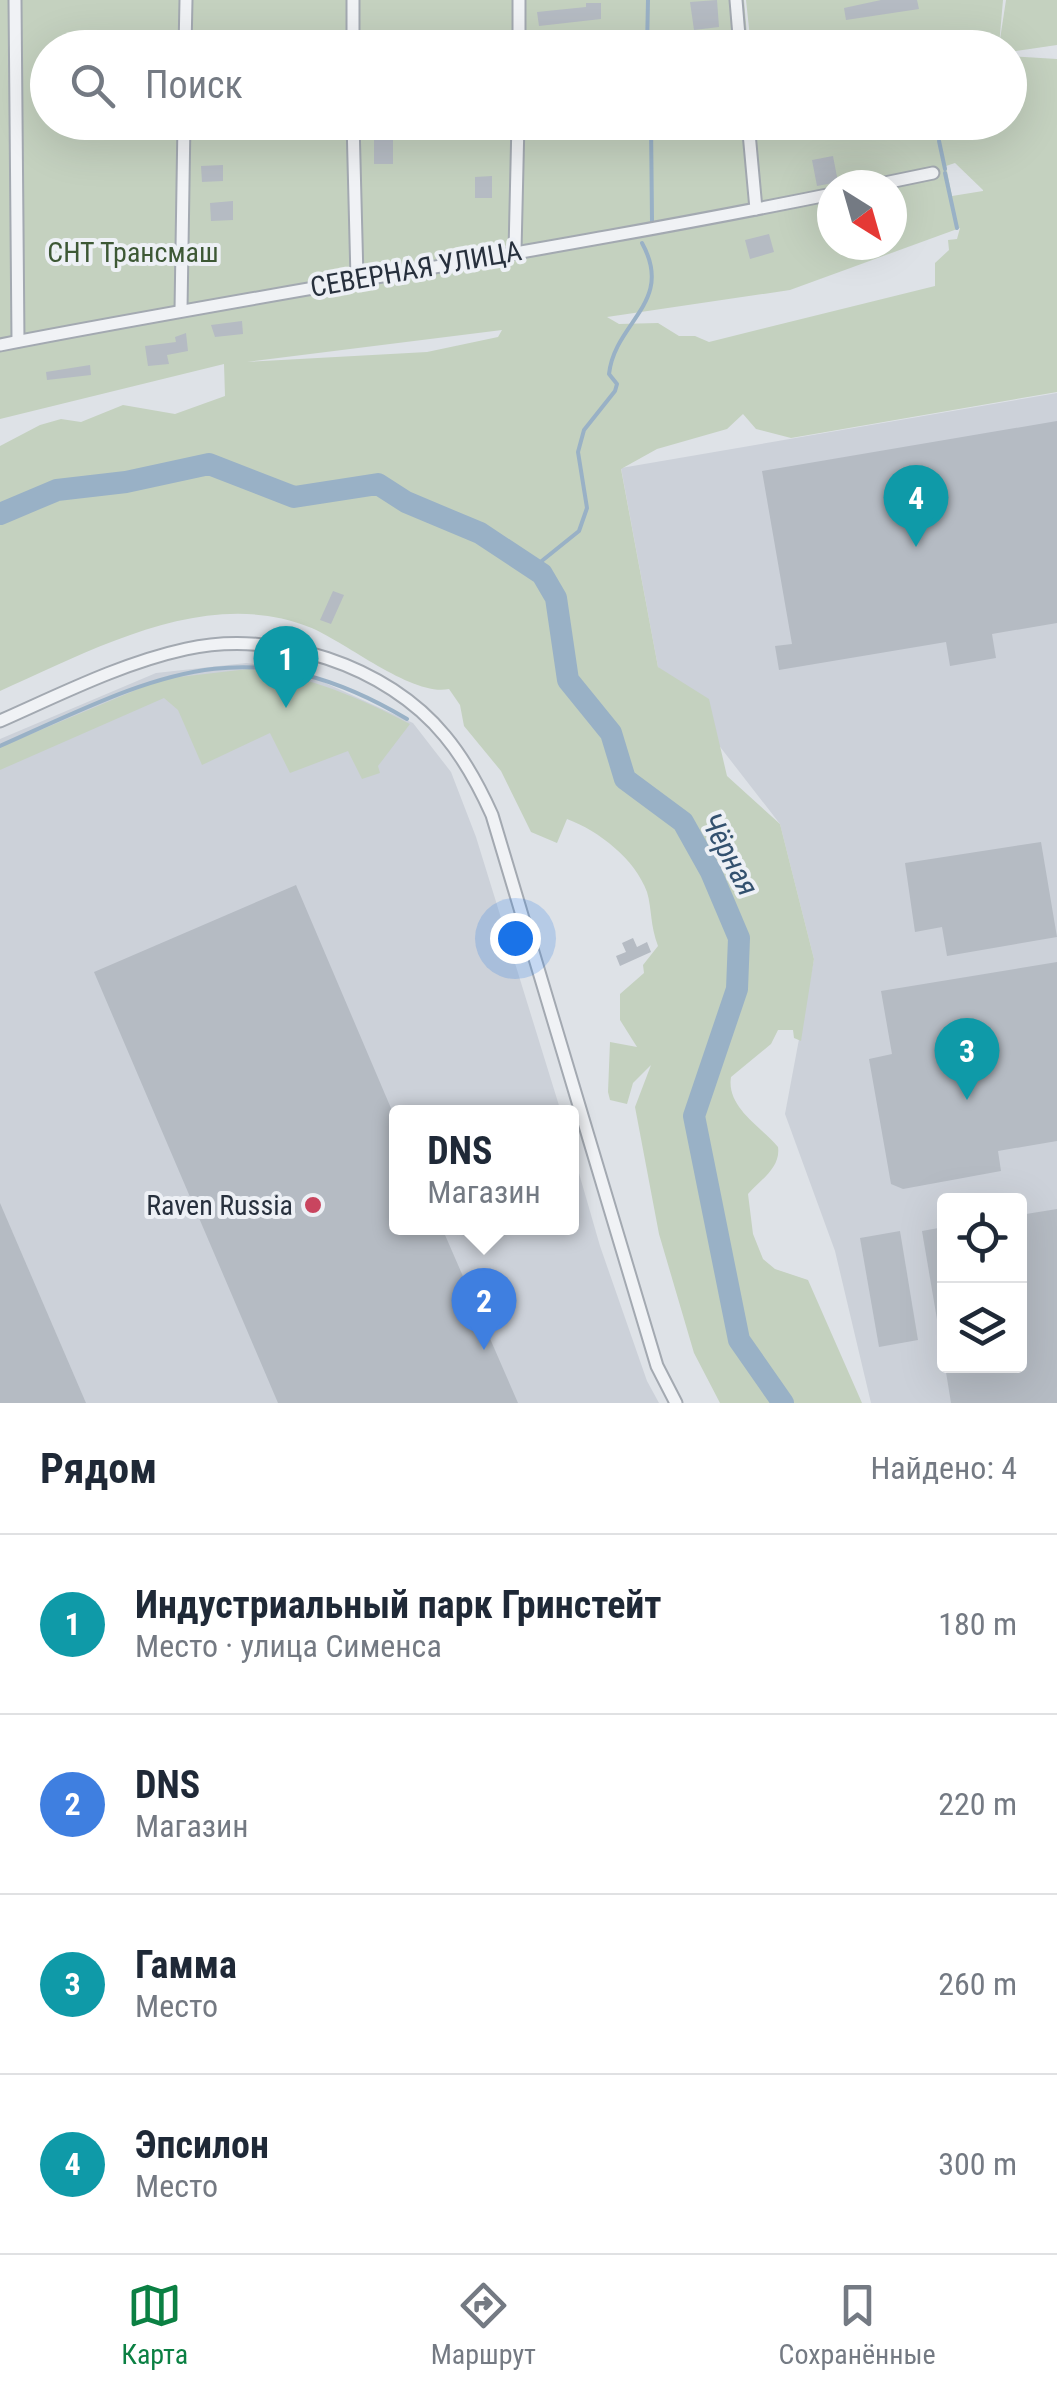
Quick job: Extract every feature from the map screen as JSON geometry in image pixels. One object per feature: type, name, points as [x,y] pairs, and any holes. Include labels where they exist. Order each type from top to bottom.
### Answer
[{"type":"street","points":[[15,0],[18,341]]},
{"type":"street","points":[[185,30],[186,0]]},
{"type":"street","points":[[353,0],[353,30]]},
{"type":"street","points":[[519,0],[519,30]]},
{"type":"street","points":[[736,0],[738,30]]},
{"type":"street","points":[[182,310],[184,140]]},
{"type":"street","points":[[353,140],[352,225],[357,278]]},
{"type":"street","points":[[516,251],[513,206],[517,140]]},
{"type":"street","points":[[750,140],[756,209]]},
{"type":"street","points":[[907,178],[933,173]]},
{"type":"street","name":"СЕВЕРНАЯ УЛИЦА","points":[[0,345],[357,278],[636,234],[817,197]]},
{"type":"street","points":[[0,720],[144,660],[191,648],[242,644],[293,648],[341,664],[408,700],[443,733],[472,772],[502,844],[657,1366],[676,1403]]},
{"type":"shaded area","points":[[1057,393],[1057,1403],[871,1403],[835,1251],[785,1114],[814,959],[780,824],[658,667],[621,468]]},
{"type":"shaded area","points":[[246,663],[297,670],[413,723],[451,772],[476,837],[559,1105],[389,1105],[389,1235],[579,1235],[579,1173],[647,1381],[659,1403],[0,1403],[0,739],[156,673]]},
{"type":"green space","name":"СНТ Трансмаш","points":[[0,0],[744,0],[747,30],[30,30],[30,140],[1027,140],[1027,57],[1057,59],[1057,392],[791,438],[756,429],[743,414],[727,429],[657,449],[621,469],[658,667],[709,699],[727,776],[780,824],[814,959],[801,1041],[794,1038],[793,1030],[778,1030],[771,1044],[731,1077],[731,1088],[739,1107],[778,1147],[773,1167],[748,1194],[753,1234],[763,1259],[775,1269],[808,1280],[862,1403],[720,1403],[694,1353],[659,1234],[635,1107],[651,1065],[633,1083],[627,1104],[610,1100],[608,1092],[610,1042],[637,1047],[620,1020],[620,994],[644,973],[643,965],[658,946],[647,892],[625,858],[579,824],[567,819],[557,843],[531,832],[501,771],[464,726],[460,705],[449,689],[417,685],[398,677],[309,627],[270,616],[230,614],[190,618],[151,628],[0,691],[0,446],[40,425],[61,419],[81,422],[123,405],[175,414],[225,396],[224,364],[0,419]],"holes":[[[955,163],[983,191],[952,196],[946,166]],[[502,330],[498,337],[427,352],[247,362]]]},
{"type":"green space","points":[[746,0],[1003,0],[1000,30],[749,30]]},
{"type":"green space","points":[[1006,0],[1057,0],[1057,45],[1027,49],[1027,30],[1001,30]]},
{"type":"green space","points":[[248,669],[331,689],[410,724],[378,766],[380,773],[362,779],[348,751],[290,773],[270,733],[202,765],[178,710],[164,698],[0,770],[0,747],[162,679]]},
{"type":"building","points":[[717,0],[719,27],[694,30],[690,2]]},
{"type":"building","points":[[881,0],[917,0],[919,9],[846,20],[844,8]]},
{"type":"building","points":[[586,3],[601,3],[601,19],[539,26],[537,12],[586,7]]},
{"type":"building","points":[[374,140],[393,140],[393,164],[374,164]]},
{"type":"building","points":[[833,156],[836,170],[817,170],[817,186],[812,160]]},
{"type":"building","points":[[223,165],[223,181],[202,182],[201,166]]},
{"type":"building","points":[[492,176],[492,198],[475,198],[475,177]]},
{"type":"building","points":[[233,201],[233,220],[211,221],[210,203]]},
{"type":"building","points":[[769,234],[774,252],[750,259],[745,240]]},
{"type":"building","points":[[242,321],[243,334],[215,337],[211,325]]},
{"type":"building","points":[[186,333],[188,351],[167,355],[169,364],[148,366],[145,346],[176,342],[175,337]]},
{"type":"building","points":[[90,365],[91,375],[47,380],[46,372]]},
{"type":"building","points":[[1057,421],[1057,623],[992,634],[996,658],[950,666],[946,642],[779,670],[775,646],[792,644],[762,471]]},
{"type":"building","points":[[333,591],[344,595],[331,624],[320,620]]},
{"type":"building","points":[[1041,842],[1057,937],[947,956],[942,927],[915,932],[905,863]]},
{"type":"building","points":[[296,885],[390,1105],[389,1235],[445,1235],[518,1403],[278,1403],[94,972]]},
{"type":"building","points":[[633,938],[637,947],[647,942],[651,952],[620,966],[616,956],[626,952],[622,943]]},
{"type":"building","points":[[1057,962],[1057,1141],[998,1151],[1001,1171],[903,1189],[891,1184],[869,1059],[892,1054],[881,991]]},
{"type":"building","points":[[0,1203],[86,1403],[0,1403]]},
{"type":"building","points":[[1057,1209],[1057,1403],[951,1403],[946,1373],[1027,1373],[1027,1214]]},
{"type":"building","points":[[937,1228],[937,1319],[922,1231]]},
{"type":"building","points":[[900,1231],[918,1340],[879,1347],[860,1238]]},
{"type":"waterway","points":[[647,30],[648,0]]},
{"type":"waterway","points":[[651,140],[652,221]]},
{"type":"waterway","points":[[939,141],[945,169]]},
{"type":"waterway","points":[[945,173],[957,228]]},
{"type":"waterway","points":[[533,568],[579,531],[587,508],[578,452],[584,430],[615,391],[617,384],[609,374],[613,356],[648,297],[652,281],[642,243]]},
{"type":"waterway","name":"Чёрная","points":[[0,514],[57,490],[126,482],[209,464],[294,497],[378,484],[406,502],[480,533],[542,574],[556,598],[568,680],[611,733],[625,779],[683,822],[711,872],[739,938],[737,989],[694,1116],[739,1340],[783,1403]]},
{"type":"waterway","points":[[0,746],[154,682],[201,671],[248,667],[297,673],[349,690],[407,719]]},
{"type":"place","name":"Эпсилон","points":[[916,547]]},
{"type":"place","name":"Индустриальный парк Гринстейт","points":[[286,708]]},
{"type":"place","name":"Гамма","points":[[967,1100]]},
{"type":"place","name":"Raven Russia","points":[[313,1205]]},
{"type":"place","name":"DNS","points":[[484,1350]]}]
